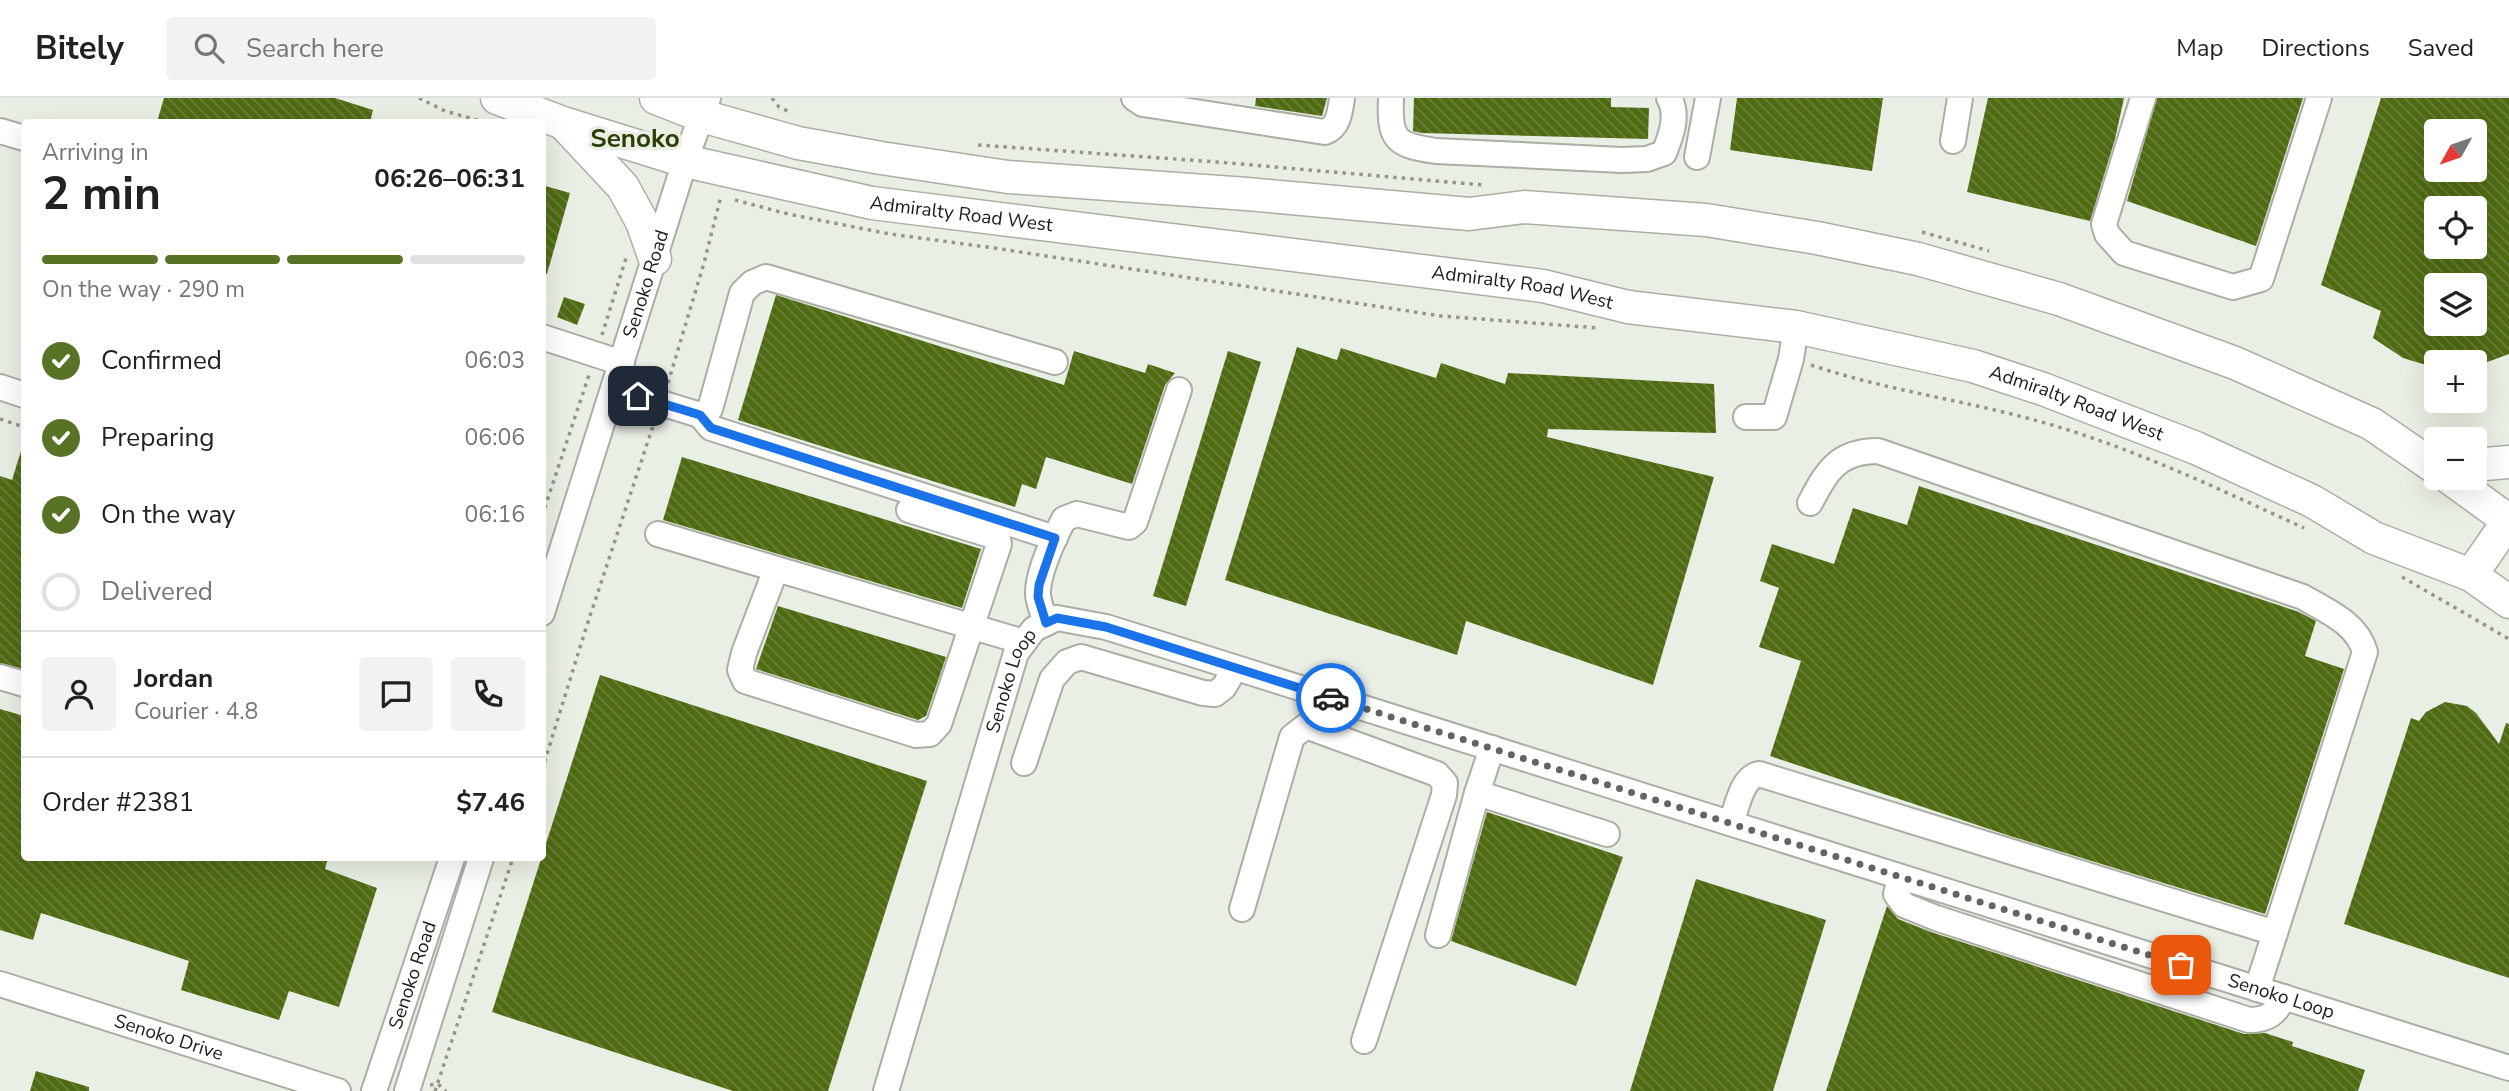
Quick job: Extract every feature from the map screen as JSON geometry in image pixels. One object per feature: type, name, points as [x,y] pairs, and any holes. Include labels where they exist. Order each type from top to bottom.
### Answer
[{"type":"main road","name":"Admiralty Road West","points":[[497,98],[563,123],[685,160],[872,203],[1543,285],[1628,307],[1796,327],[1973,366],[2069,398],[2196,448],[2312,501],[2374,538],[2471,575],[2506,594]]},
{"type":"main road","points":[[656,98],[705,107],[798,143],[1008,177],[1247,194],[1469,214],[1524,207],[1706,220],[1918,259],[2059,299],[2235,363],[2372,424],[2424,457]]},
{"type":"main road","points":[[563,123],[623,187],[642,222],[642,254]]},
{"type":"main road","points":[[2487,464],[2509,462]]},
{"type":"main road","points":[[2467,490],[2509,520],[2471,575]]},
{"type":"street","points":[[1134,98],[1143,104],[1325,132],[1332,129],[1338,119],[1342,98]]},
{"type":"street","points":[[1391,98],[1390,117],[1395,136],[1408,147],[1436,151],[1622,160],[1647,159],[1664,153],[1673,131],[1672,103],[1669,98]]},
{"type":"street","points":[[1697,157],[1708,98]]},
{"type":"street","points":[[1953,141],[1960,98]]},
{"type":"street","points":[[2143,98],[2104,224],[2107,234],[2124,253],[2232,287],[2261,279],[2319,98]]},
{"type":"street","name":"Senoko Road","points":[[546,591],[552,559],[615,389],[642,254],[685,160],[705,107]]},
{"type":"street","points":[[0,131],[21,137]]},
{"type":"street","points":[[700,415],[710,409],[742,293],[751,283],[766,278],[1055,362]]},
{"type":"street","points":[[1746,417],[1774,417],[1791,359],[1796,327]]},
{"type":"street","points":[[546,338],[622,363]]},
{"type":"street","points":[[0,387],[21,394]]},
{"type":"street","points":[[615,389],[700,415],[711,428],[1055,538]]},
{"type":"street","points":[[1046,623],[1038,597],[1039,585],[1064,519],[1077,514],[1129,527],[1135,522],[1179,390]]},
{"type":"street","points":[[1810,503],[1827,471],[1839,461],[1862,451],[1878,451],[2304,597],[2352,627],[2362,641],[2365,652],[2257,989]]},
{"type":"street","points":[[776,569],[744,653],[740,670],[745,681],[915,735],[930,734],[939,724],[999,544],[998,539],[909,510]]},
{"type":"street","points":[[658,534],[1024,642]]},
{"type":"street","name":"Senoko Loop","points":[[886,1091],[1016,653],[1034,629],[1057,618],[1106,627],[2509,1068]]},
{"type":"street","points":[[1024,764],[1052,679],[1067,662],[1081,657],[1203,694],[1215,694],[1224,687],[1235,668]]},
{"type":"street","points":[[0,677],[21,683]]},
{"type":"street","points":[[1381,754],[1395,718]]},
{"type":"street","points":[[1242,909],[1292,737],[1306,726],[1437,774],[1445,783],[1440,806],[1364,1041]]},
{"type":"street","points":[[1438,935],[1492,748]]},
{"type":"street","points":[[1731,824],[1746,783],[1752,775],[1759,774],[2275,933]]},
{"type":"street","points":[[1477,793],[1607,834]]},
{"type":"street","name":"Senoko Road","points":[[374,1091],[451,861]]},
{"type":"street","name":"Senoko Road","points":[[407,1091],[480,861]]},
{"type":"street","points":[[1901,877],[1896,894],[1904,905],[1936,918],[2249,1020],[2271,1016],[2284,997]]},
{"type":"street","name":"Senoko Drive","points":[[0,984],[338,1091]]},
{"type":"path","points":[[419,98],[445,111],[473,119]]},
{"type":"path","points":[[546,757],[704,263],[719,196],[788,214],[890,234],[1441,316],[1603,328]]},
{"type":"path","points":[[546,504],[595,354],[642,254]]},
{"type":"path","points":[[1791,359],[1849,377],[2039,421],[2132,454],[2307,529]]},
{"type":"path","points":[[0,419],[21,426]]},
{"type":"path","points":[[2393,572],[2509,639]]},
{"type":"path","points":[[435,1091],[512,861]]},
{"type":"path","points":[[438,1084],[446,1091]]},
{"type":"building","points":[[164,98],[335,98],[373,110],[371,119],[158,119]]},
{"type":"building","points":[[1256,98],[1327,98],[1322,116],[1255,106]]},
{"type":"building","points":[[1414,98],[1611,98],[1611,107],[1649,108],[1648,139],[1421,133],[1413,131]]},
{"type":"building","points":[[1737,98],[1883,98],[1872,171],[1730,150]]},
{"type":"building","points":[[1988,98],[2124,98],[2115,139],[2090,221],[1967,192]]},
{"type":"building","points":[[2157,98],[2303,98],[2256,246],[2127,201]]},
{"type":"building","points":[[2381,98],[2509,98],[2509,354],[2487,362],[2487,350],[2424,350],[2424,364],[2403,358],[2373,338],[2381,311],[2321,285]]},
{"type":"building","points":[[546,186],[570,193],[546,274]]},
{"type":"building","points":[[776,295],[1064,385],[1074,351],[1145,373],[1148,364],[1175,373],[1165,385],[1132,484],[1046,457],[1036,489],[1022,484],[1015,507],[738,420]]},
{"type":"building","points":[[564,297],[585,304],[577,325],[557,317]]},
{"type":"building","points":[[1297,347],[1337,360],[1341,348],[1436,378],[1441,363],[1505,384],[1508,373],[1714,384],[1716,433],[1548,429],[1547,437],[1714,477],[1653,685],[1466,621],[1457,655],[1225,580]]},
{"type":"building","points":[[1228,351],[1261,362],[1186,606],[1153,596]]},
{"type":"building","points":[[21,451],[21,668],[0,663],[0,476],[12,480]]},
{"type":"building","points":[[682,457],[981,549],[962,608],[663,520]]},
{"type":"building","points":[[1919,486],[2299,612],[2316,621],[2305,656],[2344,669],[2265,914],[2010,836],[1770,756],[1801,661],[1759,647],[1779,588],[1760,581],[1772,544],[1834,564],[1853,508],[1907,525]]},
{"type":"building","points":[[778,606],[946,657],[926,716],[918,720],[756,669]]},
{"type":"building","points":[[600,675],[927,781],[828,1091],[733,1091],[492,1012],[540,861],[546,861],[546,844]]},
{"type":"building","points":[[2445,702],[2467,706],[2476,713],[2499,744],[2506,723],[2509,724],[2509,978],[2344,924],[2411,718],[2419,721],[2426,712]]},
{"type":"building","points":[[0,709],[21,715],[21,861],[327,861],[325,869],[377,888],[339,1007],[289,991],[279,1020],[181,990],[189,961],[138,944],[41,913],[33,940],[0,930]]},
{"type":"building","points":[[1487,812],[1623,857],[1576,986],[1451,941]]},
{"type":"building","points":[[1696,879],[1826,920],[1773,1091],[1630,1091]]},
{"type":"building","points":[[1887,906],[1898,919],[1931,932],[2244,1034],[2265,1033],[2293,1042],[2292,1046],[2365,1070],[2358,1091],[1826,1091]]},
{"type":"building","points":[[36,1071],[89,1087],[89,1091],[30,1091]]},
{"type":"way so far","points":[[1331,698],[2181,965]]},
{"type":"district","name":"Senoko","points":[[635,138]]},
{"type":"route","points":[[638,396],[700,415],[711,428],[1055,538],[1039,585],[1038,597],[1046,623],[1057,618],[1106,627],[1331,698]]}]
